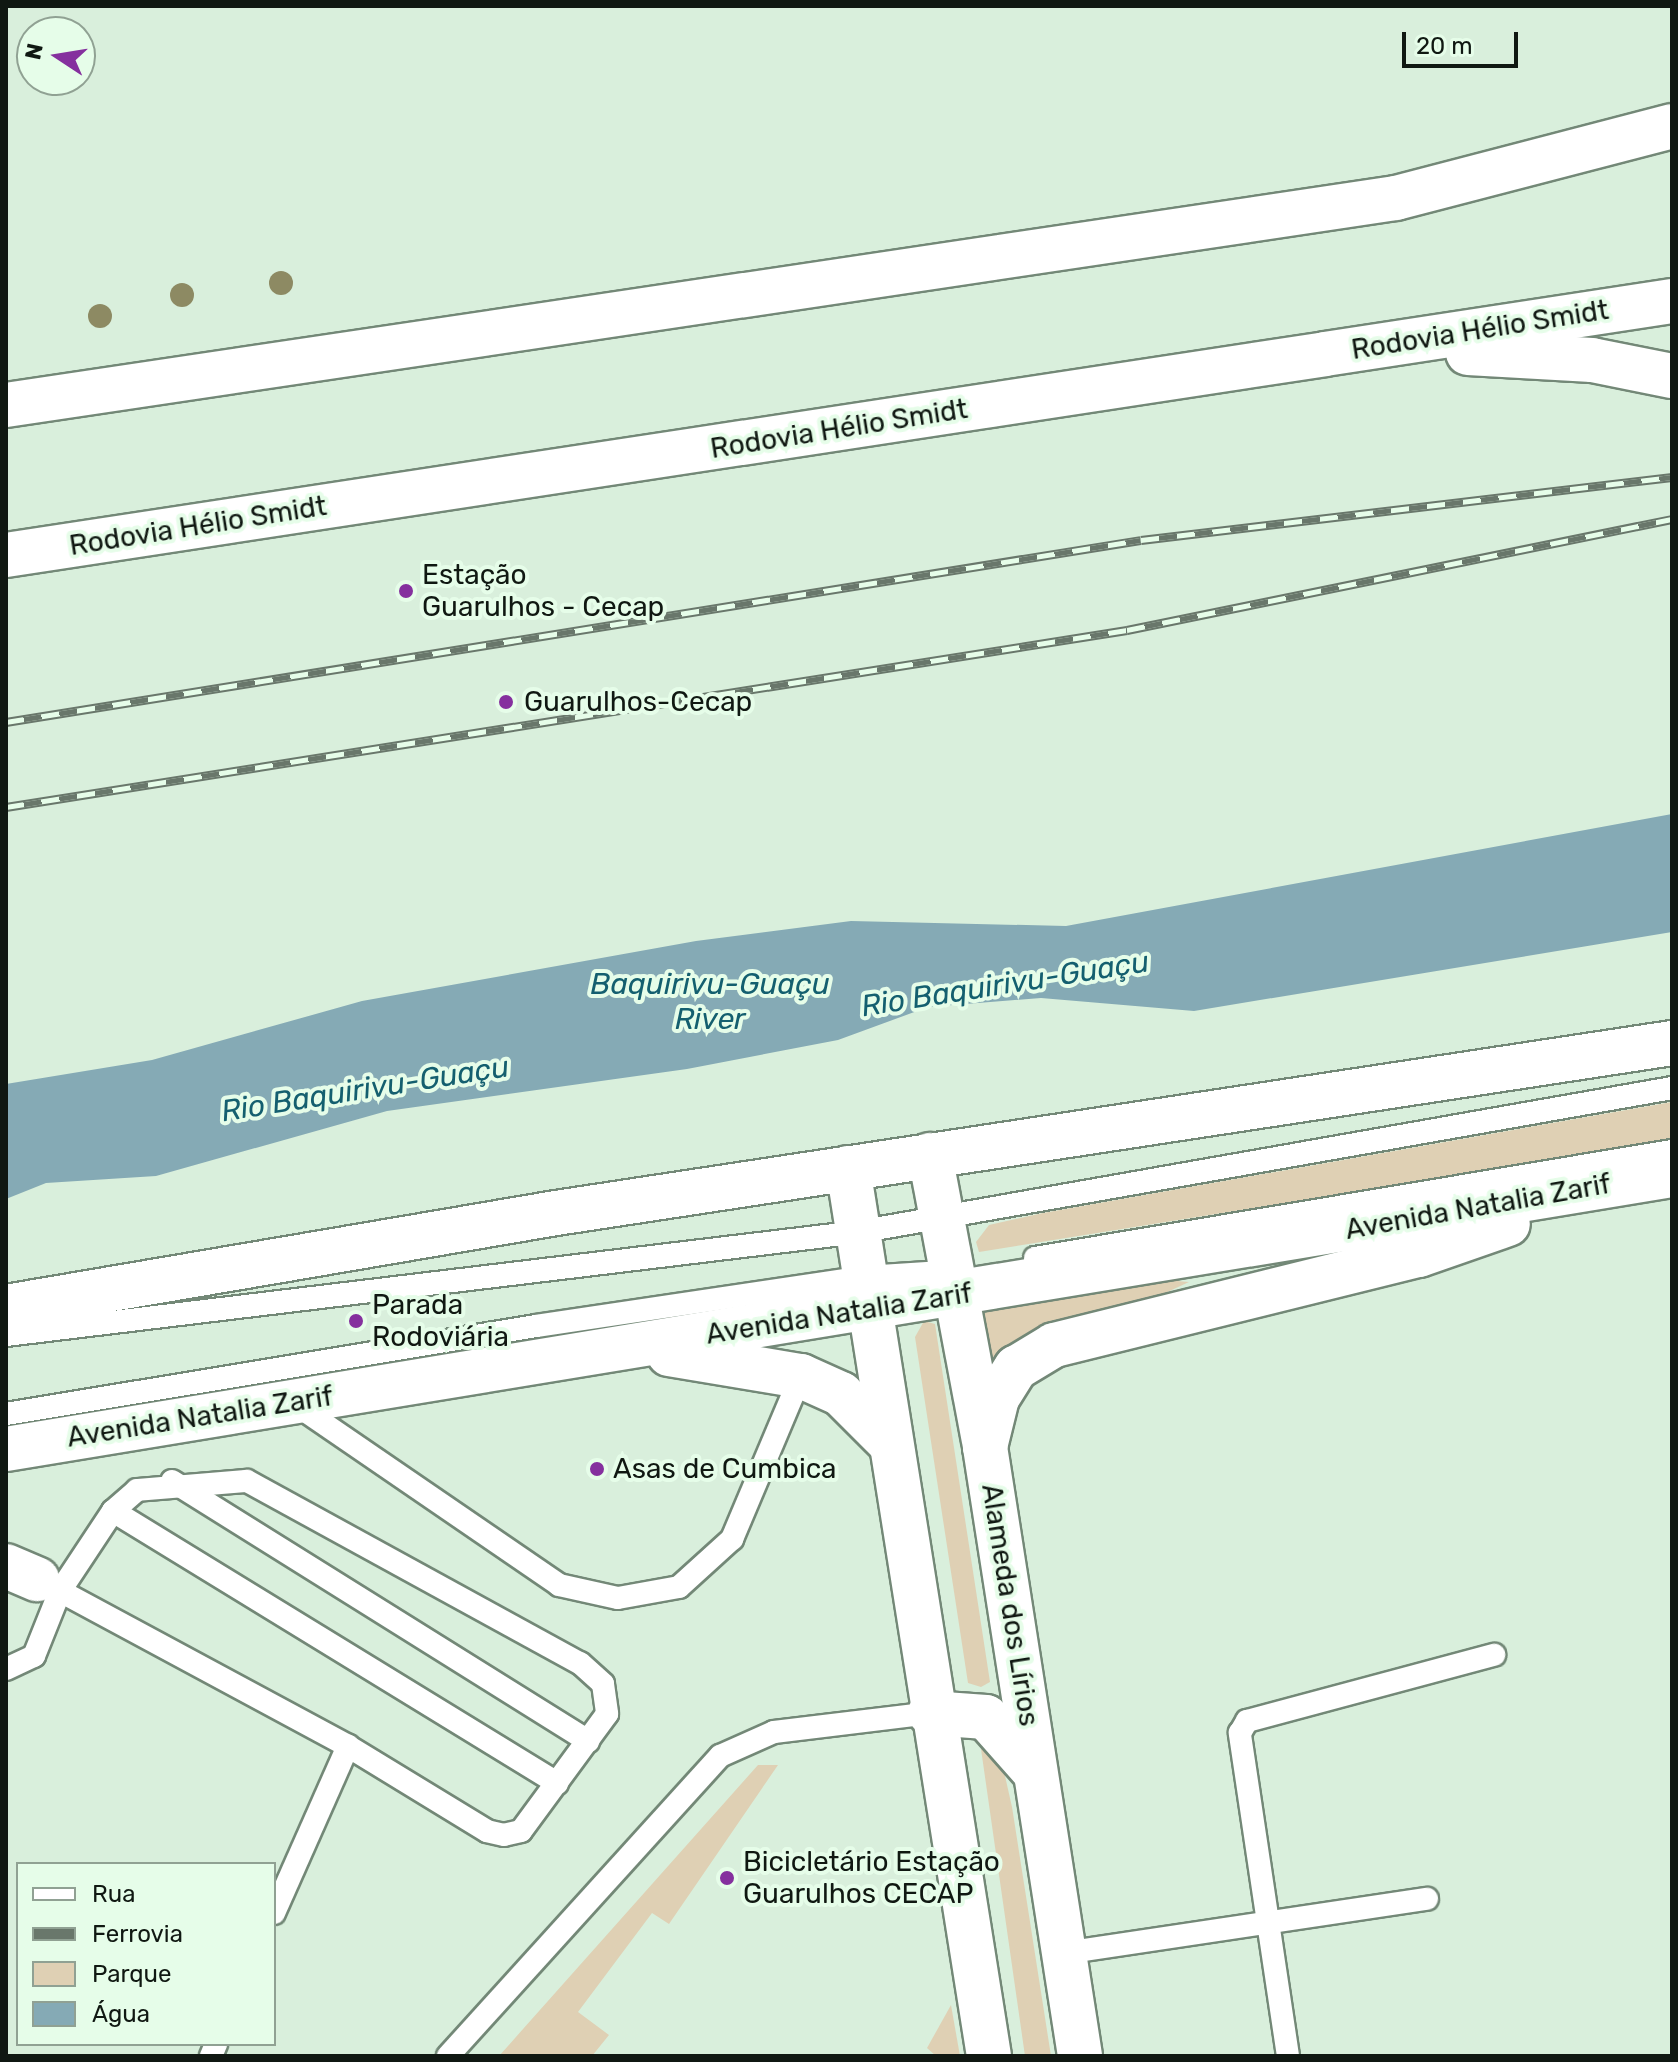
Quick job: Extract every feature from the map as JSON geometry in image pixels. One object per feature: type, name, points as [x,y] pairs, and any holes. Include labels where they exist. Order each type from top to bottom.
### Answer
[{"type":"main road","points":[[1396,198],[1672,126]]},
{"type":"main road","points":[[6,405],[1672,157]]},
{"type":"main road","name":"Rodovia Hélio Smidt","points":[[6,555],[1672,301]]},
{"type":"main road","points":[[1325,354],[1503,352],[1672,376]]},
{"type":"main road","points":[[6,1307],[930,1155],[1672,1043]]},
{"type":"main road","name":"Alameda dos Lírios","points":[[930,1155],[985,1447],[1080,2056]]},
{"type":"main road","points":[[848,1168],[930,1713],[989,2056]]},
{"type":"main road","points":[[985,1447],[997,1398],[1016,1368],[1054,1345],[1419,1255],[1652,1178]]},
{"type":"main road","name":"Avenida Natalia Zarif","points":[[6,1449],[631,1348],[868,1293],[954,1283],[1652,1178]]},
{"type":"main road","points":[[631,1348],[801,1376],[841,1394],[890,1443]]},
{"type":"main road","points":[[930,1713],[986,1717],[1039,1778]]},
{"type":"lane","points":[[6,1335],[858,1232],[1672,1088]]},
{"type":"lane","points":[[954,1283],[1672,1151]]},
{"type":"lane","points":[[6,1414],[536,1326],[868,1293]]},
{"type":"lane","points":[[536,1326],[631,1348]]},
{"type":"lane","points":[[292,1402],[559,1585],[618,1598],[679,1587],[732,1539],[801,1376]]},
{"type":"lane","points":[[172,1481],[588,1741]]},
{"type":"lane","points":[[6,1669],[34,1656],[34,1579],[137,1490],[172,1481],[247,1481],[276,1494],[580,1663],[610,1700],[588,1741],[521,1831],[504,1835],[348,1746],[34,1579]]},
{"type":"lane","points":[[113,1511],[557,1783]]},
{"type":"lane","points":[[1288,2056],[1263,1920],[1237,1746],[1247,1721],[1494,1655]]},
{"type":"lane","points":[[448,2056],[720,1756],[774,1732],[930,1713]]},
{"type":"lane","points":[[276,1908],[348,1746]]},
{"type":"lane","points":[[1064,1953],[1263,1920],[1427,1899]]},
{"type":"lane","points":[[471,2056],[479,2023]]},
{"type":"green space","points":[[1672,1102],[1672,1141],[979,1252],[976,1242],[989,1225],[1043,1213]]},
{"type":"green space","points":[[1164,1280],[1189,1282],[990,1374],[980,1306]]},
{"type":"green space","points":[[924,1321],[935,1324],[990,1682],[981,1687],[968,1683],[915,1337]]},
{"type":"green space","points":[[979,1735],[996,1736],[1012,1807],[1051,2056],[1025,2056]]},
{"type":"green space","points":[[758,1765],[778,1765],[669,1924],[652,1913],[578,2012],[609,2035],[592,2056],[499,2056]]},
{"type":"green space","points":[[951,2005],[960,2056],[936,2056],[927,2048]]},
{"type":"water","name":"Baquirivu-Guaçu River","points":[[1672,814],[1672,932],[1194,1011],[1041,998],[928,1007],[838,1040],[687,1069],[387,1111],[156,1176],[46,1183],[6,1199],[6,1084],[152,1060],[362,1001],[696,941],[851,921],[1066,926]]},
{"type":"railway","points":[[6,722],[1141,540],[1672,477]]},
{"type":"railway","points":[[6,807],[1127,630],[1672,519]]},
{"type":"place","name":"Estação Guarulhos - Cecap","points":[[406,591]]},
{"type":"place","name":"Guarulhos-Cecap","points":[[506,702]]},
{"type":"place","name":"Parada Rodoviária","points":[[356,1321]]},
{"type":"place","name":"Asas de Cumbica","points":[[597,1469]]},
{"type":"place","name":"Bicicletário Estação Guarulhos CECAP","points":[[727,1878]]},
{"type":"water label","name":"Rio Baquirivu-Guaçu","points":[[1005,984]]},
{"type":"water label","name":"Rio Baquirivu-Guaçu","points":[[365,1089]]}]
